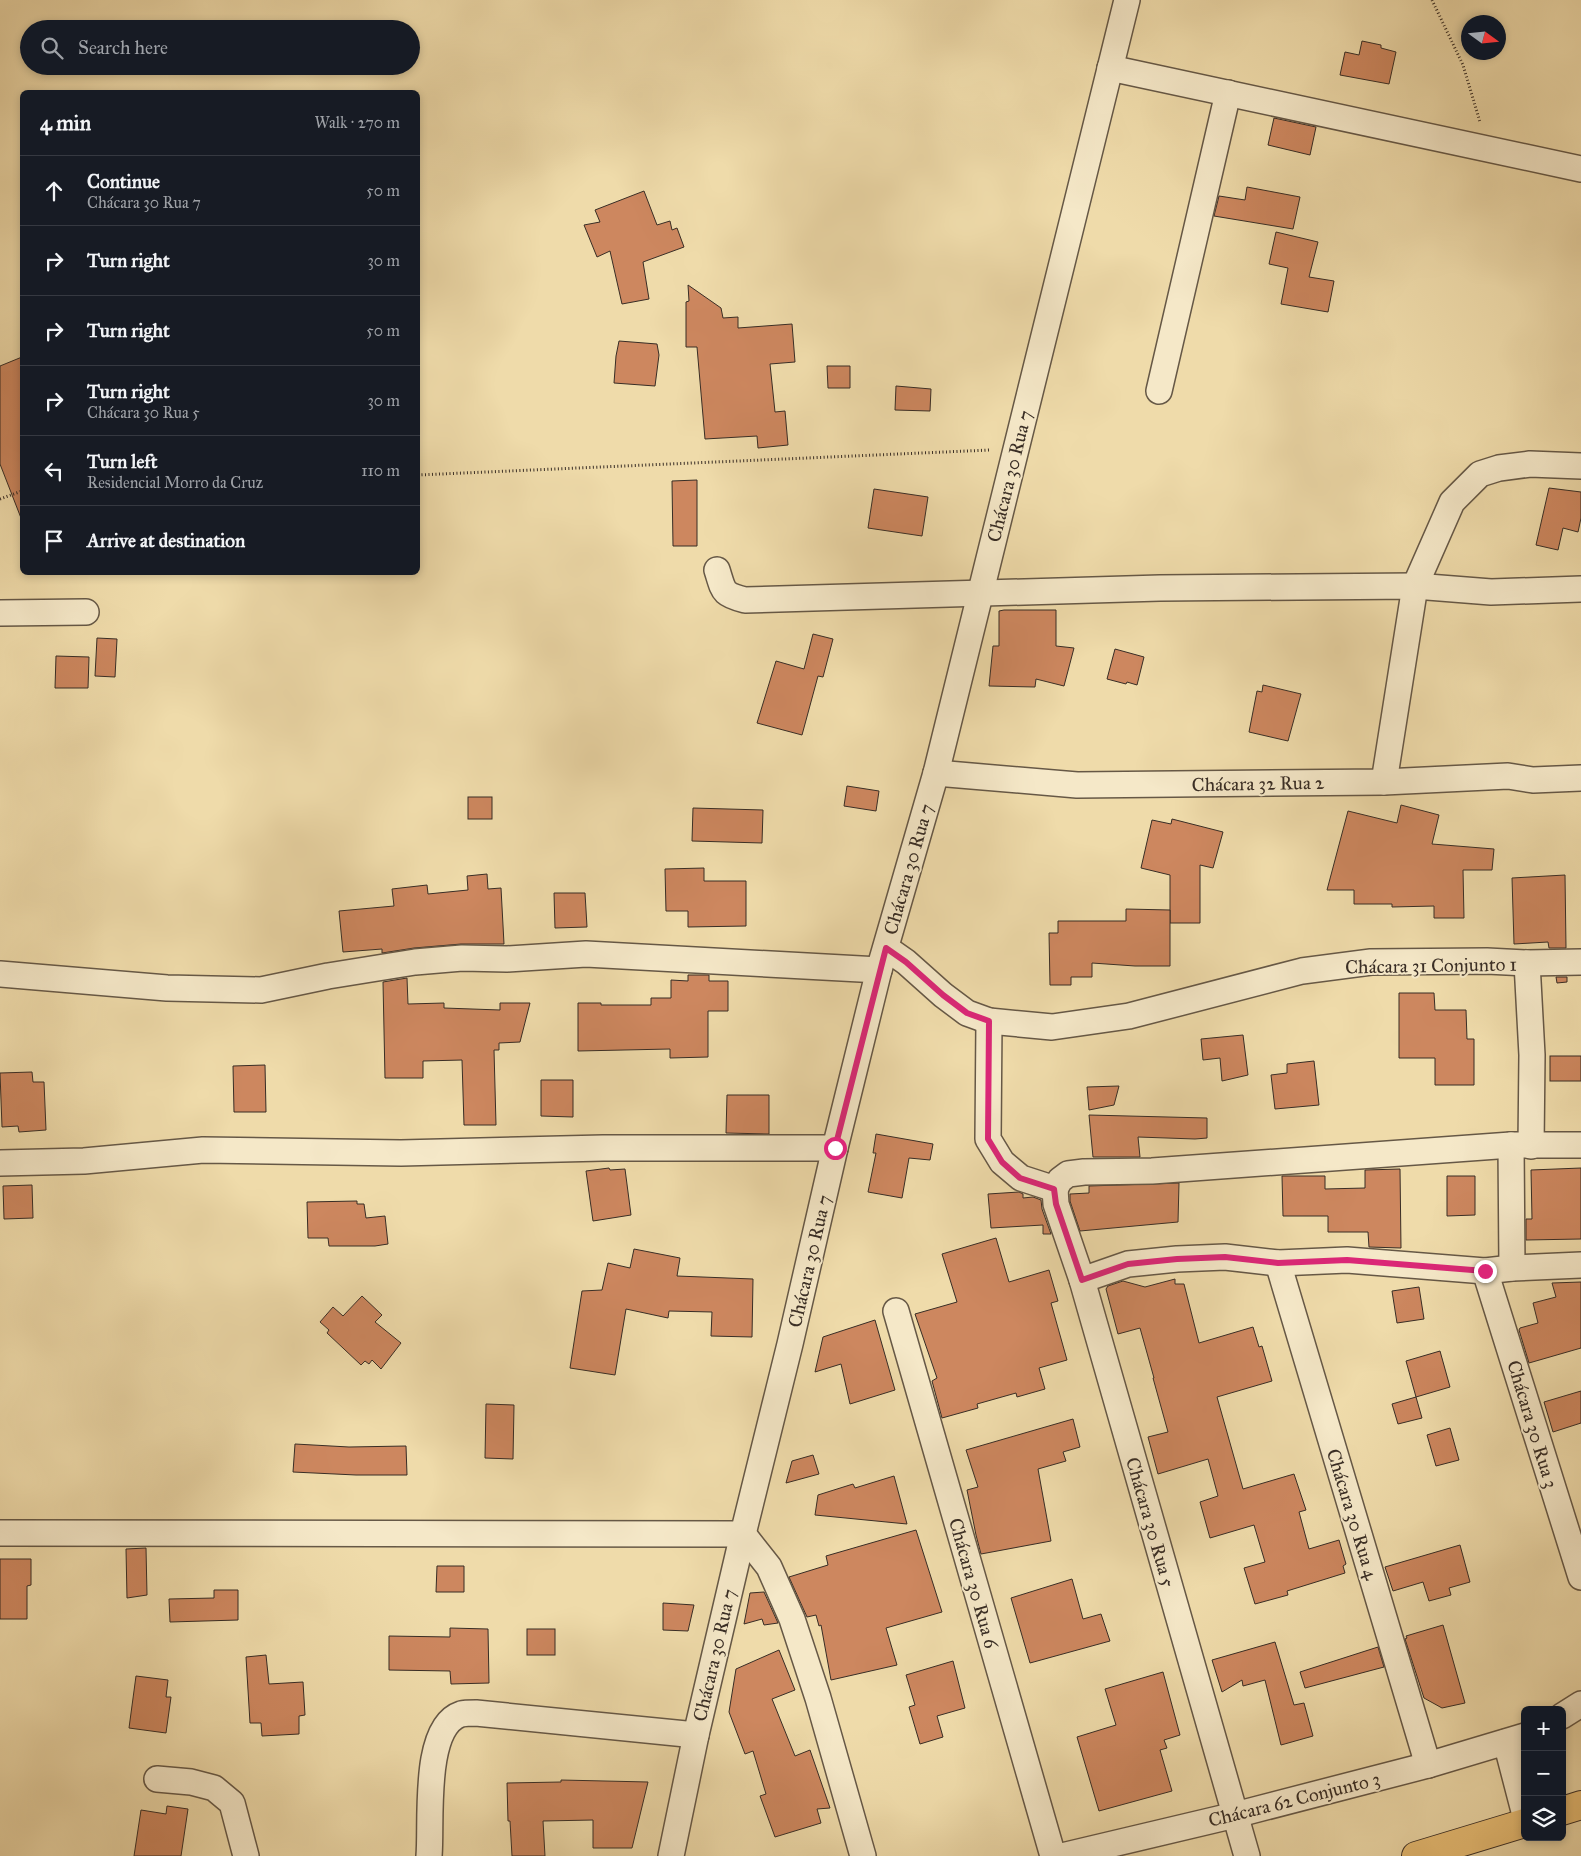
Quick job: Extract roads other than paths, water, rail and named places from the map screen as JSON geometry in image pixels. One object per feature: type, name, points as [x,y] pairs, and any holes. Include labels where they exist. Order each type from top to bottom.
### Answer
[{"type":"main road","points":[[1566,1810],[1581,1805]]},
{"type":"main road","points":[[1416,1856],[1521,1824]]},
{"type":"street","name":"Chácara 30 Rua 7","points":[[670,1856],[742,1534],[790,1344],[835,1148],[882,959],[936,772],[1127,0]]},
{"type":"street","points":[[1110,68],[1581,169]]},
{"type":"street","points":[[1159,391],[1228,94]]},
{"type":"street","points":[[1384,782],[1415,586],[1452,502],[1480,474],[1499,468],[1530,464],[1581,466]]},
{"type":"street","points":[[717,570],[722,586],[728,596],[745,600],[1160,588],[1415,586],[1491,592],[1581,589]]},
{"type":"street","points":[[0,613],[86,612]]},
{"type":"street","name":"Chácara 32 Rua 2","points":[[936,772],[1077,784],[1384,782],[1508,776],[1533,780],[1581,778]]},
{"type":"street","points":[[0,974],[167,988],[261,990],[328,976],[415,962],[462,958],[507,959],[586,954],[882,959]]},
{"type":"street","name":"Chácara 31 Conjunto 1","points":[[882,959],[906,962],[943,995],[967,1013],[989,1021],[1052,1027],[1129,1016],[1302,972],[1370,962],[1487,961],[1527,963],[1532,1055],[1521,1145],[1512,1268]]},
{"type":"street","points":[[1527,963],[1581,962]]},
{"type":"street","points":[[989,1021],[988,1139],[1002,1162],[1020,1178],[1054,1189],[1060,1180],[1068,1174],[1084,1172],[1162,1170],[1521,1145],[1581,1146]]},
{"type":"street","points":[[0,1163],[84,1161],[203,1150],[401,1153],[603,1148],[835,1148]]},
{"type":"street","name":"Chácara 30 Rua 5","points":[[1054,1189],[1056,1204],[1082,1280],[1247,1856]]},
{"type":"street","points":[[1082,1280],[1128,1264],[1225,1257],[1278,1263],[1347,1260],[1485,1271],[1581,1265]]},
{"type":"street","name":"Chácara 30 Rua 4","points":[[1278,1263],[1428,1765]]},
{"type":"street","name":"Chácara 30 Rua 3","points":[[1485,1271],[1581,1577]]},
{"type":"street","name":"Chácara 30 Rua 6","points":[[896,1311],[1053,1856]]},
{"type":"street","points":[[0,1533],[742,1534],[769,1567],[792,1619],[818,1698],[863,1856]]},
{"type":"street","points":[[1566,1713],[1581,1704]]},
{"type":"street","points":[[428,1856],[433,1758],[439,1737],[450,1722],[460,1714],[476,1713],[696,1735]]},
{"type":"street","points":[[1516,1739],[1523,1796]]},
{"type":"street","name":"Chácara 62 Conjunto 3","points":[[1062,1856],[1235,1815],[1428,1765],[1516,1739]]},
{"type":"street","points":[[157,1778],[191,1782],[214,1788],[232,1803],[246,1856]]}]
